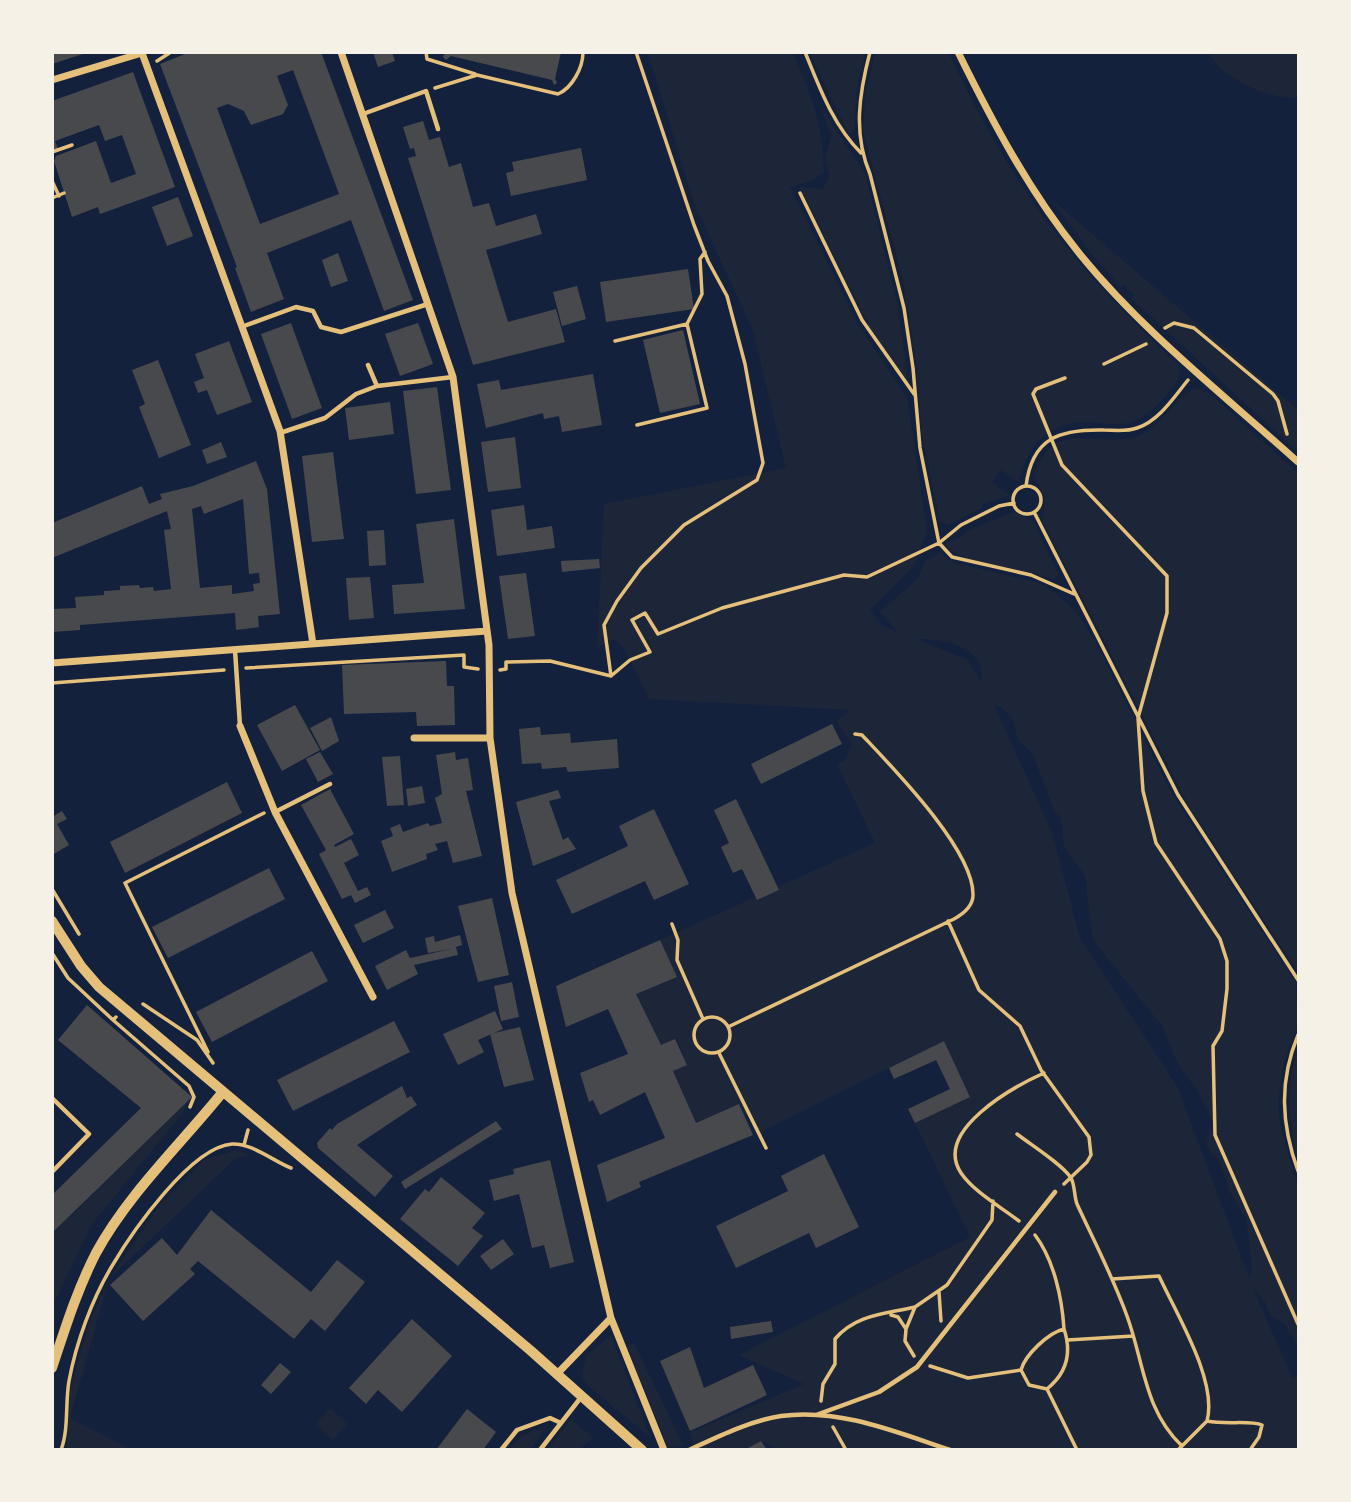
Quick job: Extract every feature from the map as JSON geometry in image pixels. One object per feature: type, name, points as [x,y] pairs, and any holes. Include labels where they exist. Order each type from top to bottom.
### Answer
[{"type":"street","points":[[341,52],[453,377],[492,670],[490,738],[512,893],[611,1318],[664,1450]]},
{"type":"street","points":[[958,52],[1000,137],[1043,205],[1079,253],[1158,335],[1298,462]]},
{"type":"street","points":[[52,80],[142,53],[244,326],[280,433],[313,644]]},
{"type":"street","points":[[52,663],[487,631]]},
{"type":"street","points":[[240,726],[274,810],[373,997]]},
{"type":"street","points":[[414,738],[490,738]]},
{"type":"street","points":[[52,921],[81,966],[124,1008],[557,1374],[642,1450]]},
{"type":"street","points":[[52,1368],[79,1289],[97,1251],[139,1193],[222,1093]]},
{"type":"street","points":[[557,1374],[611,1318]]},
{"type":"lane","points":[[363,114],[426,91],[438,129]]},
{"type":"lane","points":[[244,326],[296,307],[313,311],[321,327],[341,332],[428,303]]},
{"type":"lane","points":[[368,365],[377,386]]},
{"type":"lane","points":[[280,433],[325,418],[356,394],[377,386],[453,377]]},
{"type":"lane","points":[[235,650],[240,726]]},
{"type":"lane","points":[[274,810],[330,784]]},
{"type":"lane","points":[[52,1098],[89,1135],[52,1172]]},
{"type":"lane","points":[[828,1414],[879,1392],[923,1361],[1055,1192]]},
{"type":"lane","points":[[540,1450],[582,1396]]},
{"type":"lane","points":[[688,1450],[780,1416],[828,1414],[878,1426],[950,1450]]},
{"type":"lane","points":[[501,1450],[517,1430],[550,1418],[561,1423]]},
{"type":"path","points":[[160,72],[156,62],[171,52]]},
{"type":"path","points":[[426,52],[427,60],[558,94],[565,91],[578,72],[583,52]]},
{"type":"path","points":[[611,676],[604,625],[641,568],[684,525],[749,486],[762,473],[764,463],[746,364],[727,296],[705,252],[636,52]]},
{"type":"path","points":[[805,52],[833,118],[861,153]]},
{"type":"path","points":[[870,52],[860,100],[858,127],[861,153],[890,249],[909,341],[920,448],[939,543],[952,557],[1031,575],[1074,594]]},
{"type":"path","points":[[426,91],[477,75]]},
{"type":"path","points":[[52,152],[72,145]]},
{"type":"path","points":[[52,181],[59,196]]},
{"type":"path","points":[[52,198],[64,193]]},
{"type":"path","points":[[800,193],[862,320],[915,395]]},
{"type":"path","points":[[637,425],[708,408],[700,390],[687,324],[702,294],[700,259],[705,252]]},
{"type":"path","points":[[1104,364],[1151,342],[1174,323],[1194,328],[1273,394],[1278,401],[1285,431],[1293,440]]},
{"type":"path","points":[[615,341],[687,324]]},
{"type":"path","points":[[1026,486],[1035,488],[1041,495],[1040,505],[1034,512],[1022,513],[1014,503],[1016,492],[1026,486],[1035,454],[1049,439],[1074,430],[1136,429],[1162,411],[1196,371]]},
{"type":"path","points":[[1065,378],[1036,389],[1033,394],[1049,439],[1062,465],[1167,576],[1167,613],[1138,718],[1143,791],[1156,843],[1220,939],[1227,961],[1222,1031],[1213,1046],[1215,1135],[1298,1324]]},
{"type":"path","points":[[611,676],[630,660],[650,652],[632,620],[645,613],[658,634],[722,608],[844,575],[867,577],[939,543],[961,525],[999,506],[1014,503]]},
{"type":"path","points":[[1034,512],[1138,718],[1192,817],[1298,980]]},
{"type":"path","points":[[52,683],[464,655],[464,667],[506,669],[506,662],[539,660],[611,676]]},
{"type":"path","points":[[728,1027],[962,915],[972,901],[971,885],[961,862],[931,810],[862,735],[855,734]]},
{"type":"path","points":[[214,1064],[125,883],[274,810]]},
{"type":"path","points":[[52,889],[85,944]]},
{"type":"path","points":[[948,921],[979,990],[1020,1026],[1044,1073],[1088,1137],[1091,1155],[1055,1192]]},
{"type":"path","points":[[672,924],[678,940],[677,960],[703,1019]]},
{"type":"path","points":[[124,1008],[133,996],[181,1028],[208,1052]]},
{"type":"path","points":[[703,1019],[720,1019],[728,1027],[728,1044],[719,1052],[707,1053],[695,1041],[695,1029],[703,1019]]},
{"type":"path","points":[[113,1020],[189,1086],[194,1097],[187,1112]]},
{"type":"path","points":[[1298,1035],[1286,1076],[1283,1110],[1285,1130],[1298,1171]]},
{"type":"path","points":[[719,1052],[766,1148]]},
{"type":"path","points":[[1044,1073],[997,1100],[965,1126],[958,1138],[956,1164],[962,1174],[1027,1228],[1046,1254],[1068,1340],[1066,1366],[1062,1375],[1047,1389]]},
{"type":"path","points":[[1017,1134],[1071,1178],[1076,1202],[1112,1279],[1133,1336],[1154,1408],[1164,1428],[1180,1448],[1207,1421],[1208,1388],[1159,1276],[1112,1279]]},
{"type":"path","points":[[61,1450],[69,1381],[96,1298],[112,1266],[155,1205],[202,1155],[218,1147],[244,1145],[293,1169]]},
{"type":"path","points":[[846,1450],[828,1414],[821,1391],[835,1364],[835,1339],[857,1320],[915,1307],[939,1292],[992,1220],[993,1201]]},
{"type":"path","points":[[939,1292],[939,1316],[948,1328]]},
{"type":"path","points":[[915,1307],[906,1329],[908,1349],[923,1361],[937,1369],[968,1378],[1021,1370]]},
{"type":"path","points":[[887,1315],[898,1317],[906,1329]]},
{"type":"path","points":[[1021,1370],[1030,1355],[1057,1331],[1064,1329]]},
{"type":"path","points":[[1068,1340],[1133,1336]]},
{"type":"path","points":[[1021,1370],[1029,1385],[1047,1389]]},
{"type":"path","points":[[1047,1389],[1077,1450]]},
{"type":"path","points":[[1207,1421],[1232,1425],[1253,1421],[1262,1425],[1259,1437],[1250,1450]]},
{"type":"shaded area","points":[[648,53],[793,53],[815,110],[824,172],[811,181],[790,187],[856,321],[907,398],[927,530],[915,565],[870,610],[882,626],[898,632],[880,612],[916,580],[926,561],[940,552],[958,564],[1039,583],[1052,590],[1074,610],[1093,637],[1172,794],[1296,983],[1298,1024],[1284,1063],[1278,1102],[1281,1131],[1298,1185],[1298,1347],[1284,1323],[1270,1316],[1264,1300],[1253,1289],[1293,1379],[1298,1373],[1298,1449],[780,1450],[761,1441],[744,1449],[696,1449],[689,1433],[804,1384],[739,1355],[970,1237],[915,1123],[970,1096],[943,1041],[758,1133],[739,1104],[696,1123],[673,1071],[687,1064],[676,1039],[661,1045],[636,994],[676,977],[660,940],[875,843],[837,764],[846,759],[852,744],[836,721],[850,710],[649,699],[624,648],[613,639],[597,648],[604,504],[786,468],[753,330],[695,206]],"holes":[[[916,639],[937,640],[970,652],[981,669],[981,681],[968,660]],[[994,705],[1001,707],[1012,718],[1018,740],[1033,754],[1055,813],[1061,818],[1064,846],[1085,876],[1093,940],[1162,1026],[1178,1064],[1199,1093],[1214,1125],[1206,1141],[1210,1152],[1219,1160],[1231,1194],[1246,1218],[1252,1266],[1250,1280],[1177,1086],[1080,938],[1052,832]]]},
{"type":"shaded area","points":[[810,53],[865,53],[857,88],[854,131],[848,133]]},
{"type":"shaded area","points":[[875,53],[949,53],[995,142],[1046,220],[1106,293],[1177,363],[1179,372],[1177,382],[1169,392],[1152,410],[1137,420],[1123,424],[1070,424],[1045,435],[1030,452],[1018,482],[1001,470],[992,482],[1010,495],[983,504],[981,508],[947,525],[940,521],[922,434],[916,362],[903,281],[863,130],[865,98]]},
{"type":"shaded area","points":[[1208,53],[1298,53],[1298,98],[1273,95],[1236,80]]},
{"type":"shaded area","points":[[820,105],[865,173],[897,303],[909,386],[869,326],[800,187],[822,189],[830,175],[825,160],[831,136]]},
{"type":"shaded area","points":[[1050,198],[1298,410],[1298,452],[1131,298],[1134,295],[1124,284],[1121,287],[1094,257]]},
{"type":"shaded area","points":[[1197,388],[1213,396],[1298,473],[1298,972],[1191,810],[1042,520],[1045,499],[1034,476],[1042,458],[1052,446],[1076,438],[1119,439],[1144,433],[1162,419],[1184,395]]},
{"type":"shaded area","points":[[1014,512],[1033,521],[1059,576],[1052,579],[979,562],[953,552],[944,544],[961,537],[966,531]]},
{"type":"shaded area","points":[[1298,1048],[1298,1159],[1292,1131],[1290,1090]]},
{"type":"shaded area","points":[[192,1097],[181,1115],[92,1224],[53,1305],[53,1233]]},
{"type":"shaded area","points":[[237,1150],[251,1155],[236,1158],[109,1279],[160,1205],[204,1160]]},
{"type":"shaded area","points":[[109,1279],[70,1418],[131,1449],[67,1449],[70,1390],[88,1326]]},
{"type":"shaded area","points":[[611,1335],[650,1437],[587,1385],[582,1377],[586,1356]]},
{"type":"shaded area","points":[[634,1343],[683,1445],[668,1447],[627,1347]]},
{"type":"shaded area","points":[[330,1408],[348,1424],[333,1440],[315,1424]]},
{"type":"shaded area","points":[[571,1419],[593,1438],[580,1449],[548,1449]]},
{"type":"shaded area","points":[[547,1426],[530,1449],[510,1449],[521,1436]]},
{"type":"building","points":[[52,52],[86,52],[86,53],[52,64]]},
{"type":"building","points":[[190,52],[321,52],[413,300],[384,311],[351,220],[267,253],[284,299],[251,312],[235,268],[237,267],[160,64]],"holes":[[[293,70],[339,194],[260,224],[217,108],[228,104],[244,111],[251,125],[283,114],[288,105],[277,76]]]},
{"type":"building","points":[[373,52],[392,52],[395,61],[378,67]]},
{"type":"building","points":[[445,52],[561,52],[555,79],[557,83],[554,85],[552,80],[451,56],[446,60],[443,57]]},
{"type":"building","points":[[133,72],[175,187],[100,214],[98,207],[72,217],[54,161],[56,156],[96,141],[111,183],[136,174],[122,135],[105,141],[99,125],[55,141],[58,149],[52,151],[52,101]]},
{"type":"building","points":[[423,121],[429,140],[440,137],[449,167],[461,163],[473,207],[489,203],[496,226],[536,214],[542,234],[486,250],[508,322],[556,309],[565,342],[473,365],[408,158],[416,156],[414,148],[410,149],[403,127]]},
{"type":"building","points":[[581,148],[587,180],[511,196],[506,173],[514,171],[512,162]]},
{"type":"building","points":[[178,197],[193,236],[167,246],[152,207]]},
{"type":"building","points":[[338,253],[348,281],[331,287],[322,260]]},
{"type":"building","points":[[688,269],[694,309],[606,322],[600,282]]},
{"type":"building","points":[[577,286],[586,319],[562,326],[553,292]]},
{"type":"building","points":[[291,323],[322,408],[292,419],[261,334]]},
{"type":"building","points":[[418,323],[433,364],[400,376],[385,334]]},
{"type":"building","points":[[683,330],[700,404],[660,413],[643,340]]},
{"type":"building","points":[[229,341],[252,402],[217,415],[207,390],[198,393],[194,382],[204,378],[195,354]]},
{"type":"building","points":[[158,360],[191,445],[159,458],[139,407],[145,404],[132,370]]},
{"type":"building","points":[[593,374],[602,425],[562,432],[559,416],[544,419],[543,413],[486,428],[477,384],[499,380],[501,390]]},
{"type":"building","points":[[437,387],[451,490],[416,494],[403,391]]},
{"type":"building","points":[[390,402],[394,434],[349,440],[345,408]]},
{"type":"building","points":[[515,437],[521,488],[488,492],[481,442]]},
{"type":"building","points":[[221,442],[227,457],[207,464],[202,450]]},
{"type":"building","points":[[333,452],[344,539],[312,542],[302,456]]},
{"type":"building","points":[[256,461],[267,489],[280,614],[258,616],[259,627],[236,630],[235,613],[80,625],[80,630],[52,632],[52,609],[76,608],[75,597],[104,595],[104,591],[120,590],[120,586],[153,587],[154,591],[171,589],[164,530],[171,529],[167,511],[52,558],[52,523],[142,486],[149,504],[162,499],[160,494],[193,486]],"holes":[[[243,499],[249,574],[259,573],[260,583],[253,584],[254,591],[232,594],[232,585],[200,588],[192,509],[201,506],[204,514]]]},
{"type":"building","points":[[524,505],[527,530],[552,526],[555,548],[497,556],[491,510]]},
{"type":"building","points":[[454,519],[465,609],[394,614],[392,585],[424,583],[416,524]]},
{"type":"building","points":[[384,530],[386,565],[369,566],[367,531]]},
{"type":"building","points":[[599,559],[600,568],[562,572],[561,561]]},
{"type":"building","points":[[526,573],[535,636],[508,639],[499,576]]},
{"type":"building","points":[[370,577],[374,618],[349,620],[346,578]]},
{"type":"building","points":[[446,661],[447,686],[454,686],[455,725],[417,726],[416,712],[344,714],[342,665]]},
{"type":"building","points":[[295,705],[320,750],[282,771],[257,725]]},
{"type":"building","points":[[331,717],[339,741],[322,751],[310,728]]},
{"type":"building","points":[[832,724],[842,744],[761,784],[751,764]]},
{"type":"building","points":[[540,727],[541,735],[570,733],[571,743],[617,739],[619,768],[568,772],[566,767],[542,769],[541,763],[522,764],[519,729]]},
{"type":"building","points":[[320,752],[333,774],[318,782],[306,759]]},
{"type":"building","points":[[455,752],[456,760],[468,758],[473,790],[466,791],[482,856],[453,863],[447,841],[435,844],[438,850],[426,854],[427,859],[392,872],[381,841],[393,836],[390,828],[400,824],[403,832],[428,823],[430,826],[442,823],[435,798],[442,794],[436,755]]},
{"type":"building","points":[[400,756],[404,805],[387,806],[382,757]]},
{"type":"building","points":[[227,782],[242,813],[125,873],[110,842]]},
{"type":"building","points":[[422,786],[425,803],[408,806],[406,789]]},
{"type":"building","points":[[330,789],[354,834],[334,845],[335,847],[351,839],[359,855],[344,863],[358,891],[367,887],[371,895],[355,903],[351,895],[342,899],[319,854],[326,850],[301,805]]},
{"type":"building","points":[[558,790],[561,798],[549,801],[563,840],[568,837],[576,849],[533,866],[516,802]]},
{"type":"building","points":[[736,799],[779,890],[757,900],[742,869],[733,873],[721,847],[729,843],[714,810]]},
{"type":"building","points":[[654,809],[689,884],[654,900],[645,881],[572,914],[556,880],[628,846],[619,826]]},
{"type":"building","points":[[62,811],[67,819],[57,824],[69,845],[52,855],[52,817]]},
{"type":"building","points":[[269,868],[285,899],[168,958],[152,927]]},
{"type":"building","points":[[492,898],[509,975],[478,982],[458,906]]},
{"type":"building","points":[[385,910],[394,928],[363,943],[354,925]]},
{"type":"building","points":[[460,935],[462,945],[456,947],[458,955],[414,965],[418,974],[387,990],[375,966],[406,950],[410,958],[451,949],[428,953],[425,938],[434,936],[435,942]]},
{"type":"building","points":[[660,940],[677,977],[636,994],[661,1045],[675,1039],[687,1065],[673,1071],[696,1123],[739,1104],[753,1135],[639,1182],[641,1187],[607,1202],[597,1165],[665,1138],[645,1092],[600,1115],[593,1100],[589,1102],[580,1073],[628,1054],[608,1009],[566,1027],[556,986]]},
{"type":"building","points":[[312,951],[328,981],[212,1042],[196,1012]]},
{"type":"building","points":[[512,982],[519,1017],[501,1021],[494,986]]},
{"type":"building","points":[[87,1005],[192,1097],[52,1233],[52,1195],[141,1108],[58,1040]]},
{"type":"building","points":[[495,1011],[503,1029],[478,1040],[484,1052],[458,1065],[443,1034]]},
{"type":"building","points":[[394,1021],[410,1052],[293,1111],[277,1080]]},
{"type":"building","points":[[520,1027],[534,1080],[504,1087],[490,1034]]},
{"type":"building","points":[[944,1041],[970,1097],[915,1123],[908,1109],[950,1089],[936,1060],[894,1079],[889,1068]]},
{"type":"building","points":[[402,1086],[407,1098],[411,1096],[417,1105],[357,1145],[393,1176],[375,1197],[318,1148],[317,1143],[330,1128],[332,1130],[337,1124]]},
{"type":"building","points":[[496,1121],[502,1129],[405,1189],[401,1182]]},
{"type":"building","points":[[824,1154],[859,1227],[816,1248],[809,1233],[736,1268],[716,1226],[788,1191],[781,1176]]},
{"type":"building","points":[[550,1160],[574,1262],[550,1268],[544,1245],[532,1248],[519,1194],[494,1201],[489,1180],[514,1174],[513,1169]]},
{"type":"building","points":[[441,1177],[485,1213],[472,1228],[483,1236],[458,1266],[400,1219],[425,1189],[429,1192]]},
{"type":"building","points":[[211,1210],[311,1292],[337,1260],[365,1282],[325,1331],[311,1319],[294,1339],[198,1261],[190,1269],[195,1274],[143,1321],[110,1285],[162,1238],[177,1255]]},
{"type":"building","points":[[503,1239],[514,1254],[491,1270],[480,1256]]},
{"type":"building","points":[[412,1319],[452,1356],[402,1412],[378,1390],[366,1404],[349,1388]]},
{"type":"building","points":[[771,1321],[773,1332],[731,1339],[730,1327]]},
{"type":"building","points":[[690,1347],[704,1388],[753,1365],[767,1395],[690,1431],[660,1361]]},
{"type":"building","points":[[280,1363],[291,1372],[271,1394],[261,1385]]},
{"type":"building","points":[[467,1409],[496,1432],[483,1450],[436,1450]]},
{"type":"building","points":[[761,1441],[767,1450],[744,1450]]}]
